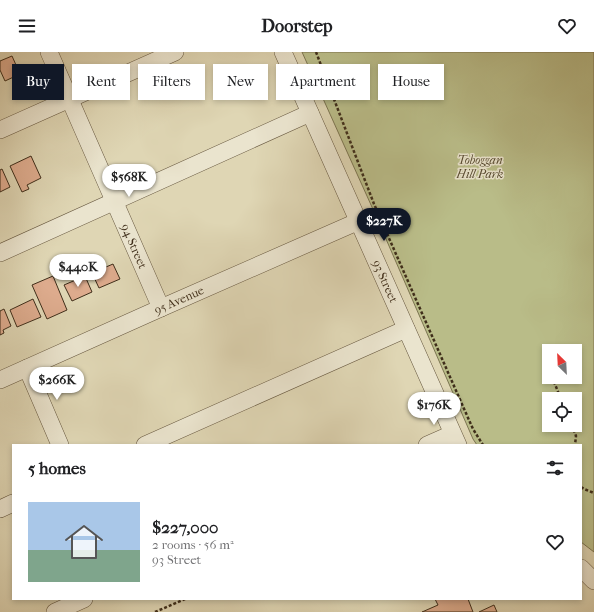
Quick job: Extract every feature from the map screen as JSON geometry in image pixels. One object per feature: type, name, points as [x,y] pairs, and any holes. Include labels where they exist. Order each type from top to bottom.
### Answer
[{"type":"street","name":"94 Street","points":[[49,52],[161,308]]},
{"type":"street","points":[[0,130],[175,52]]},
{"type":"street","name":"93 Street","points":[[283,52],[455,439]]},
{"type":"street","points":[[0,253],[310,113]]},
{"type":"street","name":"95 Avenue","points":[[0,380],[358,221]]},
{"type":"street","points":[[147,444],[406,329]]},
{"type":"street","points":[[27,368],[60,444]]},
{"type":"street","points":[[432,444],[455,439]]},
{"type":"street","points":[[0,509],[12,503]]},
{"type":"street","points":[[582,569],[594,581]]},
{"type":"street","points":[[55,612],[82,600]]},
{"type":"path","points":[[316,52],[374,204],[473,430],[482,444]]},
{"type":"path","points":[[575,432],[576,436],[575,444]]},
{"type":"path","points":[[582,488],[594,493]]},
{"type":"path","points":[[155,612],[183,600]]},
{"type":"green space","name":"Toboggan Hill Park","points":[[302,52],[594,52],[594,552],[582,543],[582,444],[476,444],[324,100],[370,100],[370,64],[307,64]]},
{"type":"building","points":[[12,56],[16,64],[12,64],[12,78],[5,81],[0,70],[0,61]]},
{"type":"building","points":[[31,156],[41,178],[27,185],[29,189],[22,192],[10,166]]},
{"type":"building","points":[[2,169],[10,187],[0,192],[0,170]]},
{"type":"building","points":[[113,264],[120,279],[99,288],[92,273]]},
{"type":"building","points":[[53,276],[67,310],[47,319],[32,285]]},
{"type":"building","points":[[85,276],[92,292],[72,301],[64,285]]},
{"type":"building","points":[[33,299],[41,317],[17,327],[10,310]]},
{"type":"building","points":[[4,309],[11,326],[3,330],[4,333],[0,335],[0,311]]},
{"type":"building","points":[[436,600],[468,600],[473,612],[422,612],[438,605]]},
{"type":"building","points":[[494,605],[497,612],[479,612]]}]
